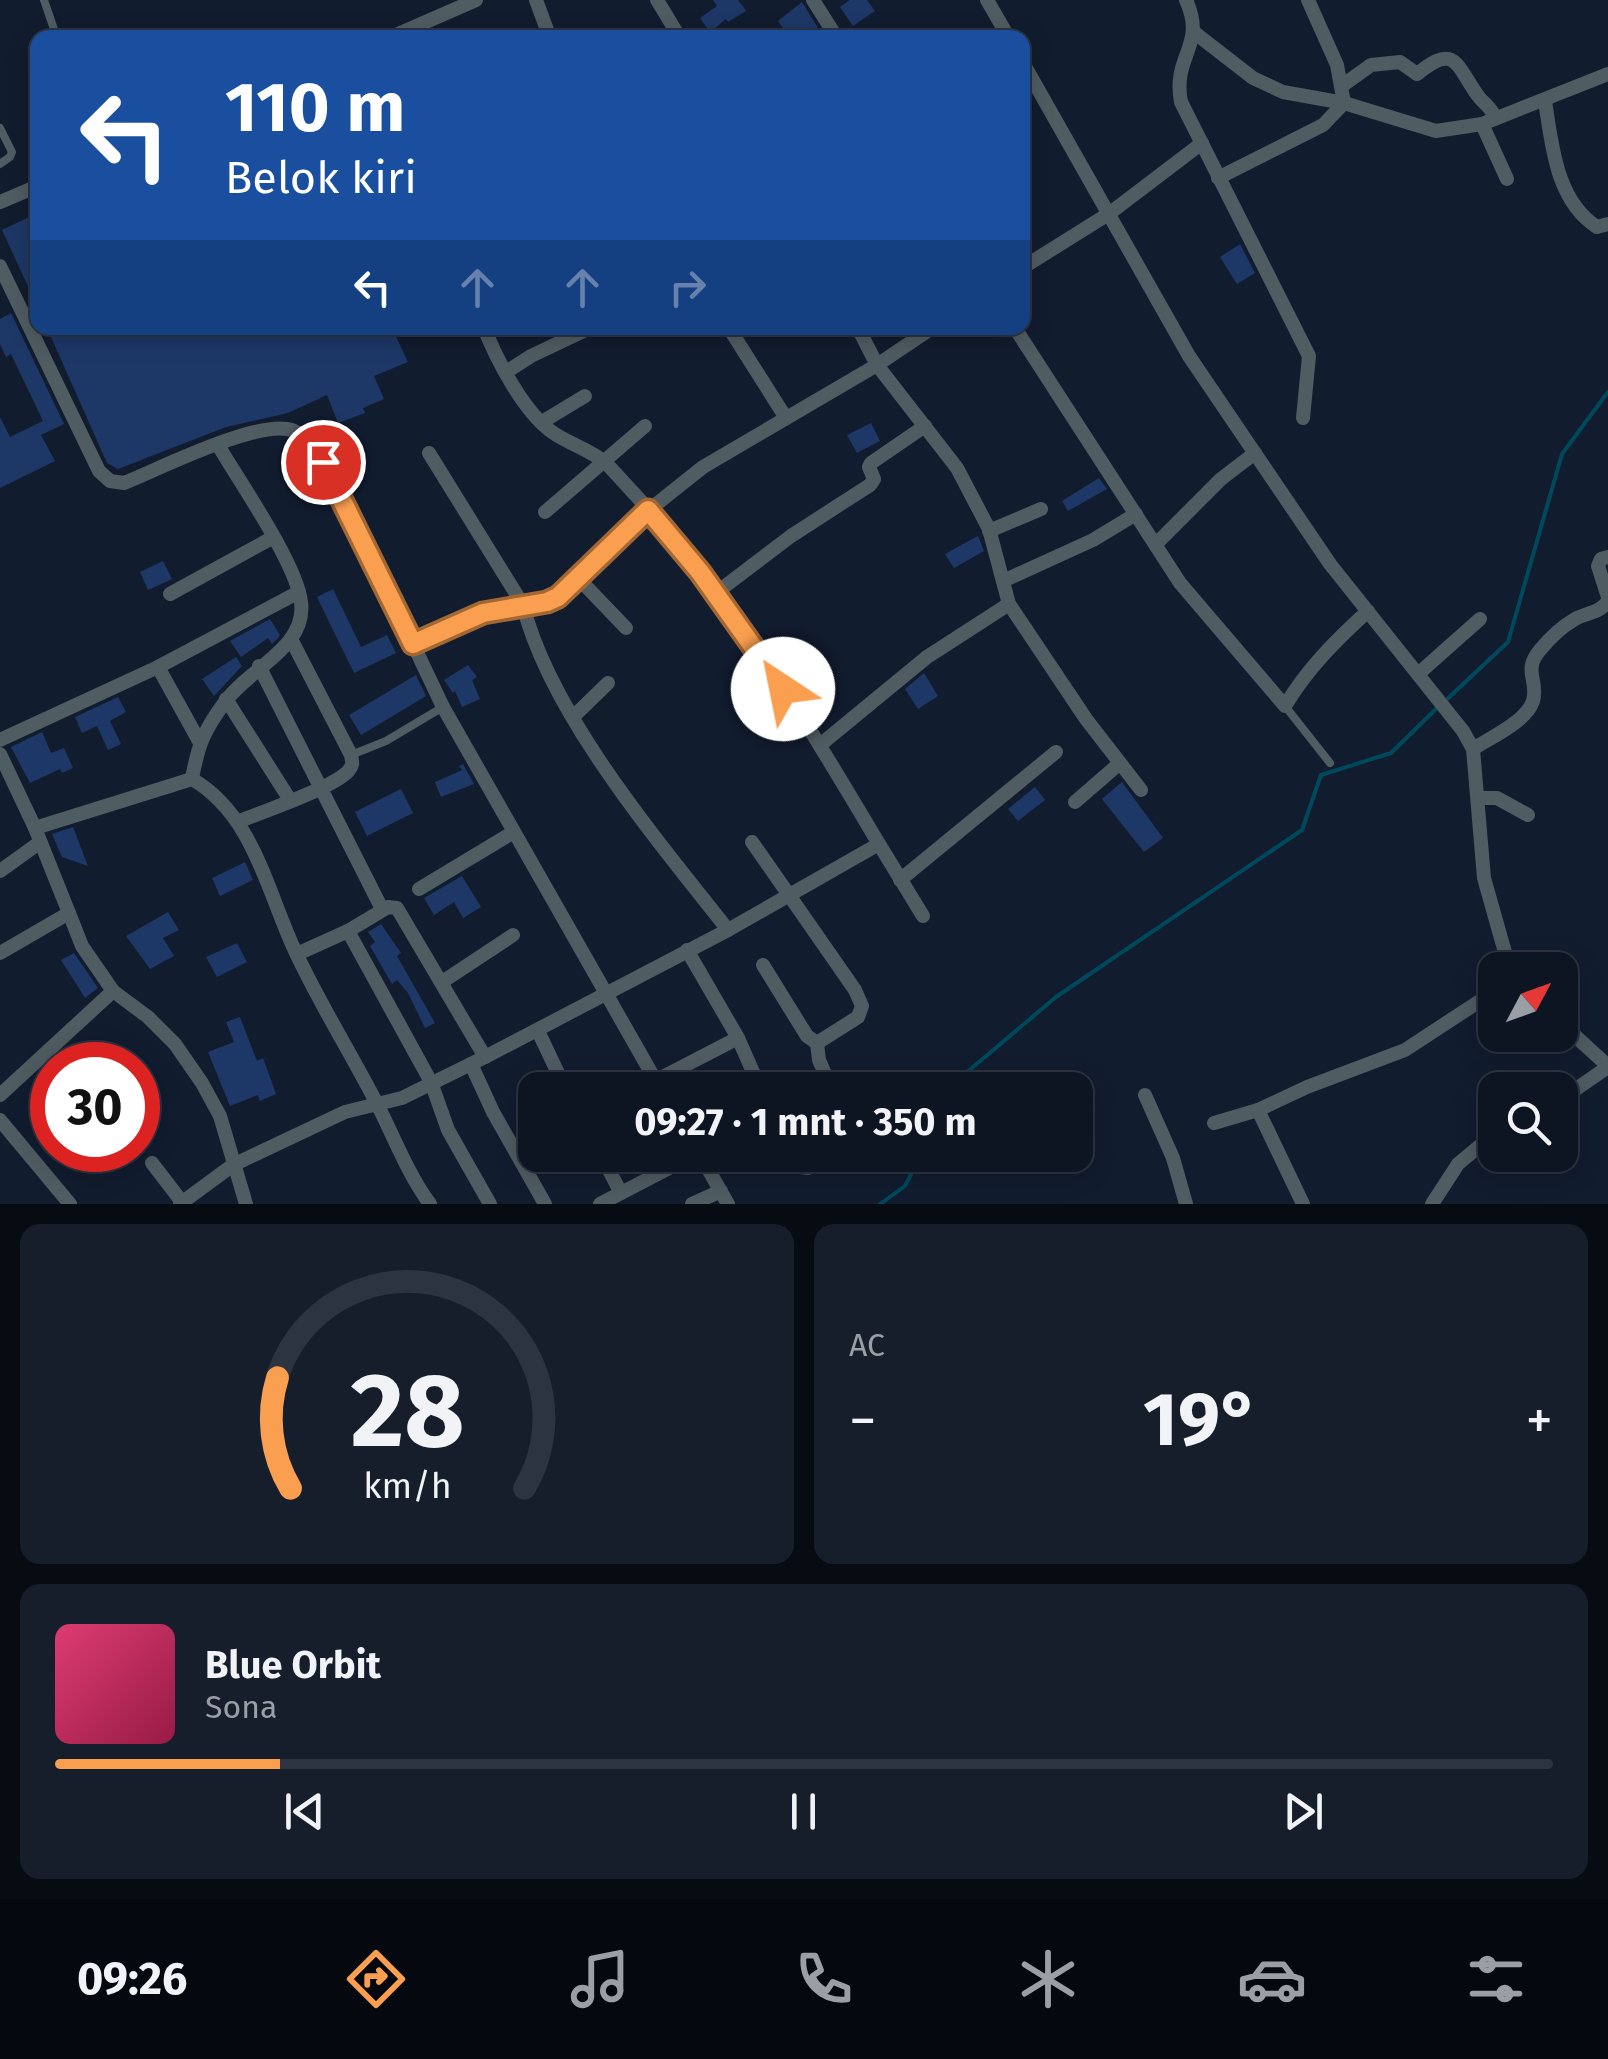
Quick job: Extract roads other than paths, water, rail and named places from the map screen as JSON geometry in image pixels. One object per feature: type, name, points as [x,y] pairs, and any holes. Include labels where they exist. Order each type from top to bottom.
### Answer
[{"type":"street","points":[[407,30],[476,0]]},
{"type":"street","points":[[536,0],[547,30]]},
{"type":"street","points":[[657,0],[675,30]]},
{"type":"street","points":[[813,0],[832,30]]},
{"type":"street","points":[[988,0],[1005,30]]},
{"type":"street","points":[[1186,0],[1195,24],[1178,72],[1180,102],[1309,356],[1303,418]]},
{"type":"street","points":[[1308,0],[1337,65],[1344,103]]},
{"type":"street","points":[[1194,33],[1252,78],[1283,92],[1344,103],[1436,130],[1489,121],[1608,74]]},
{"type":"street","points":[[1342,85],[1370,64],[1400,62],[1417,74],[1449,57],[1493,110],[1489,121],[1507,179]]},
{"type":"street","points":[[1030,75],[1189,356],[1330,564],[1451,715],[1473,749],[1484,878],[1505,952]]},
{"type":"street","points":[[1545,101],[1564,186],[1590,222],[1598,227],[1608,224]]},
{"type":"street","points":[[1218,178],[1322,125],[1344,103]]},
{"type":"street","points":[[1030,263],[1110,214],[1202,143]]},
{"type":"street","points":[[0,202],[30,189]]},
{"type":"street","points":[[0,266],[30,328]]},
{"type":"street","points":[[33,335],[99,471],[110,481],[124,483],[264,430],[286,428],[298,432],[323,462],[443,707],[650,1072]]},
{"type":"street","points":[[488,335],[506,372],[542,422],[555,434],[606,463],[716,594],[820,745],[924,916]]},
{"type":"street","points":[[506,372],[575,335]]},
{"type":"street","points":[[733,335],[786,418]]},
{"type":"street","points":[[862,335],[877,365],[958,468],[989,530],[1009,604],[1086,718],[1142,790]]},
{"type":"street","points":[[413,644],[483,613],[547,602],[579,579],[648,510],[704,466],[922,335]]},
{"type":"street","points":[[1020,335],[1180,582],[1285,706],[1298,684],[1334,642],[1368,611]]},
{"type":"street","points":[[542,422],[585,396]]},
{"type":"street","points":[[545,512],[645,426]]},
{"type":"street","points":[[716,594],[791,536],[870,485],[874,478],[871,462],[925,426]]},
{"type":"street","points":[[192,779],[199,741],[226,699],[258,666],[292,641],[301,616],[299,592],[286,559],[218,445]]},
{"type":"street","points":[[428,453],[523,605],[529,627],[572,717],[648,828],[728,930]]},
{"type":"street","points":[[1156,544],[1221,479],[1255,453]]},
{"type":"street","points":[[989,530],[1041,509]]},
{"type":"street","points":[[1003,581],[1093,540],[1136,514]]},
{"type":"street","points":[[170,594],[272,538]]},
{"type":"street","points":[[1473,749],[1531,706],[1535,697],[1530,670],[1540,650],[1572,620],[1602,609],[1608,599],[1598,566],[1601,559],[1608,557]]},
{"type":"street","points":[[579,579],[626,628]]},
{"type":"street","points":[[0,740],[158,666],[299,592]]},
{"type":"street","points":[[820,745],[926,657],[1009,604]]},
{"type":"street","points":[[1418,674],[1480,619]]},
{"type":"street","points":[[240,821],[322,787],[347,774],[352,766],[352,755],[292,641]]},
{"type":"street","points":[[158,666],[199,741]]},
{"type":"street","points":[[258,666],[382,909]]},
{"type":"street","points":[[572,717],[608,684]]},
{"type":"street","points":[[226,699],[290,800]]},
{"type":"street","points":[[900,880],[1056,752]]},
{"type":"street","points":[[0,754],[82,946],[112,991],[148,1017],[175,1044],[202,1083],[220,1116],[246,1204]]},
{"type":"street","points":[[1075,802],[1120,762]]},
{"type":"street","points":[[0,870],[37,836],[192,779],[212,790],[240,821],[297,954],[430,1204]]},
{"type":"street","points":[[1479,798],[1497,798],[1528,815]]},
{"type":"street","points":[[419,889],[512,833]]},
{"type":"street","points":[[752,842],[791,894],[862,1006],[858,1016],[817,1043]]},
{"type":"street","points":[[159,1172],[181,1203],[233,1164],[345,1112],[378,1106],[538,1031],[879,844]]},
{"type":"street","points":[[297,954],[348,931],[382,909],[392,906],[401,912],[442,982],[478,1060],[494,1112],[545,1204]]},
{"type":"street","points":[[0,953],[69,913]]},
{"type":"street","points":[[348,931],[431,1082],[448,1130],[490,1204]]},
{"type":"street","points":[[442,982],[513,936]]},
{"type":"street","points":[[687,950],[753,1072]]},
{"type":"street","points":[[762,965],[807,1036],[817,1043],[824,1072]]},
{"type":"street","points":[[0,1095],[112,991]]},
{"type":"street","points":[[1214,1124],[1405,1050],[1478,1002]]},
{"type":"street","points":[[538,1031],[557,1072]]},
{"type":"street","points":[[681,1072],[738,1038]]},
{"type":"street","points":[[1578,1038],[1608,1066],[1578,1087]]},
{"type":"street","points":[[1145,1095],[1173,1158],[1186,1204]]},
{"type":"street","points":[[1258,1110],[1303,1204]]},
{"type":"street","points":[[0,1120],[70,1204]]},
{"type":"street","points":[[1432,1204],[1458,1164],[1478,1148]]},
{"type":"street","points":[[610,1172],[621,1194]]},
{"type":"street","points":[[600,1204],[664,1172]]},
{"type":"street","points":[[692,1204],[724,1197],[708,1172]]},
{"type":"lane","points":[[44,0],[54,30]]},
{"type":"lane","points":[[0,128],[12,154],[0,164]]},
{"type":"lane","points":[[1285,706],[1330,763]]},
{"type":"lane","points":[[352,755],[386,741],[443,707]]},
{"type":"waterway","points":[[1444,702],[1508,642],[1562,454],[1608,392]]},
{"type":"waterway","points":[[967,1072],[1056,997],[1302,830],[1321,775],[1391,753],[1437,708]]},
{"type":"waterway","points":[[880,1204],[905,1186],[912,1172]]}]
